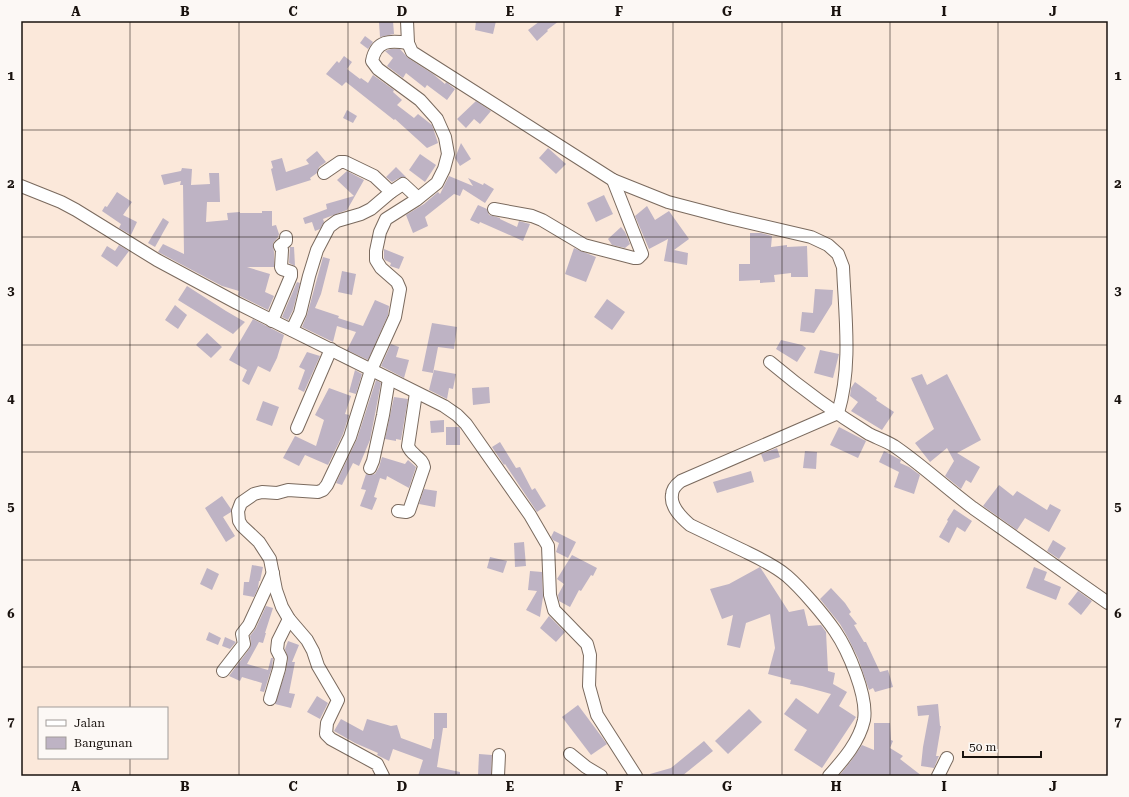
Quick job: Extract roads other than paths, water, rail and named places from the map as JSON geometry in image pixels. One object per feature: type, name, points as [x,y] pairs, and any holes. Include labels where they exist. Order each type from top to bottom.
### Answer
[{"type":"street","points":[[407,21],[408,43],[412,52],[613,180],[668,202],[811,237],[828,245],[838,254],[843,267],[846,348],[842,400],[838,413],[681,481],[675,487],[672,494],[672,502],[680,517],[690,525],[764,560],[787,576],[835,631],[849,659],[861,689],[864,704],[864,719],[858,736],[849,752],[829,776]]},
{"type":"street","points":[[383,776],[377,764],[331,739],[326,734],[327,723],[338,700],[318,666],[313,650],[307,640],[289,619],[278,598],[270,559],[259,542],[242,526],[239,521],[238,511],[241,503],[254,494],[262,492],[277,493],[292,490],[318,492],[323,490],[327,485],[350,437],[371,370],[395,317],[400,289],[397,282],[381,268],[376,260],[376,251],[380,232],[386,219],[418,198],[437,183],[444,169],[448,154],[446,138],[437,119],[420,100],[378,69],[372,61],[373,55],[377,48],[385,42],[396,41],[408,43]]},
{"type":"street","points":[[324,173],[340,162],[345,162],[374,176],[391,192]]},
{"type":"street","points":[[494,209],[532,216],[542,220],[584,245],[638,258],[642,254],[613,180]]},
{"type":"street","points":[[292,330],[300,313],[317,250],[329,227],[337,221],[361,214],[371,209],[403,184],[418,198]]},
{"type":"street","points":[[21,186],[61,202],[157,260],[272,320],[444,406],[457,415],[466,424],[530,515],[548,546],[550,595],[554,610],[587,644],[590,655],[589,686],[597,715],[636,776]]},
{"type":"street","points":[[272,320],[291,276],[291,272],[282,269],[281,267],[282,250],[280,246],[286,241],[286,237]]},
{"type":"street","points":[[297,428],[331,349]]},
{"type":"street","points":[[770,362],[798,385],[838,413],[870,434],[892,445],[930,473],[973,508],[1108,603]]},
{"type":"street","points":[[370,468],[373,461],[383,415],[388,379]]},
{"type":"street","points":[[398,511],[409,511],[424,467],[423,462],[410,450],[408,446],[416,393]]},
{"type":"street","points":[[223,672],[244,644],[242,634],[249,625],[273,573]]},
{"type":"street","points":[[270,699],[281,658],[277,650],[278,641],[289,619]]},
{"type":"street","points":[[570,754],[586,767],[601,776]]},
{"type":"street","points":[[498,776],[500,755]]},
{"type":"street","points":[[938,776],[947,758]]}]
